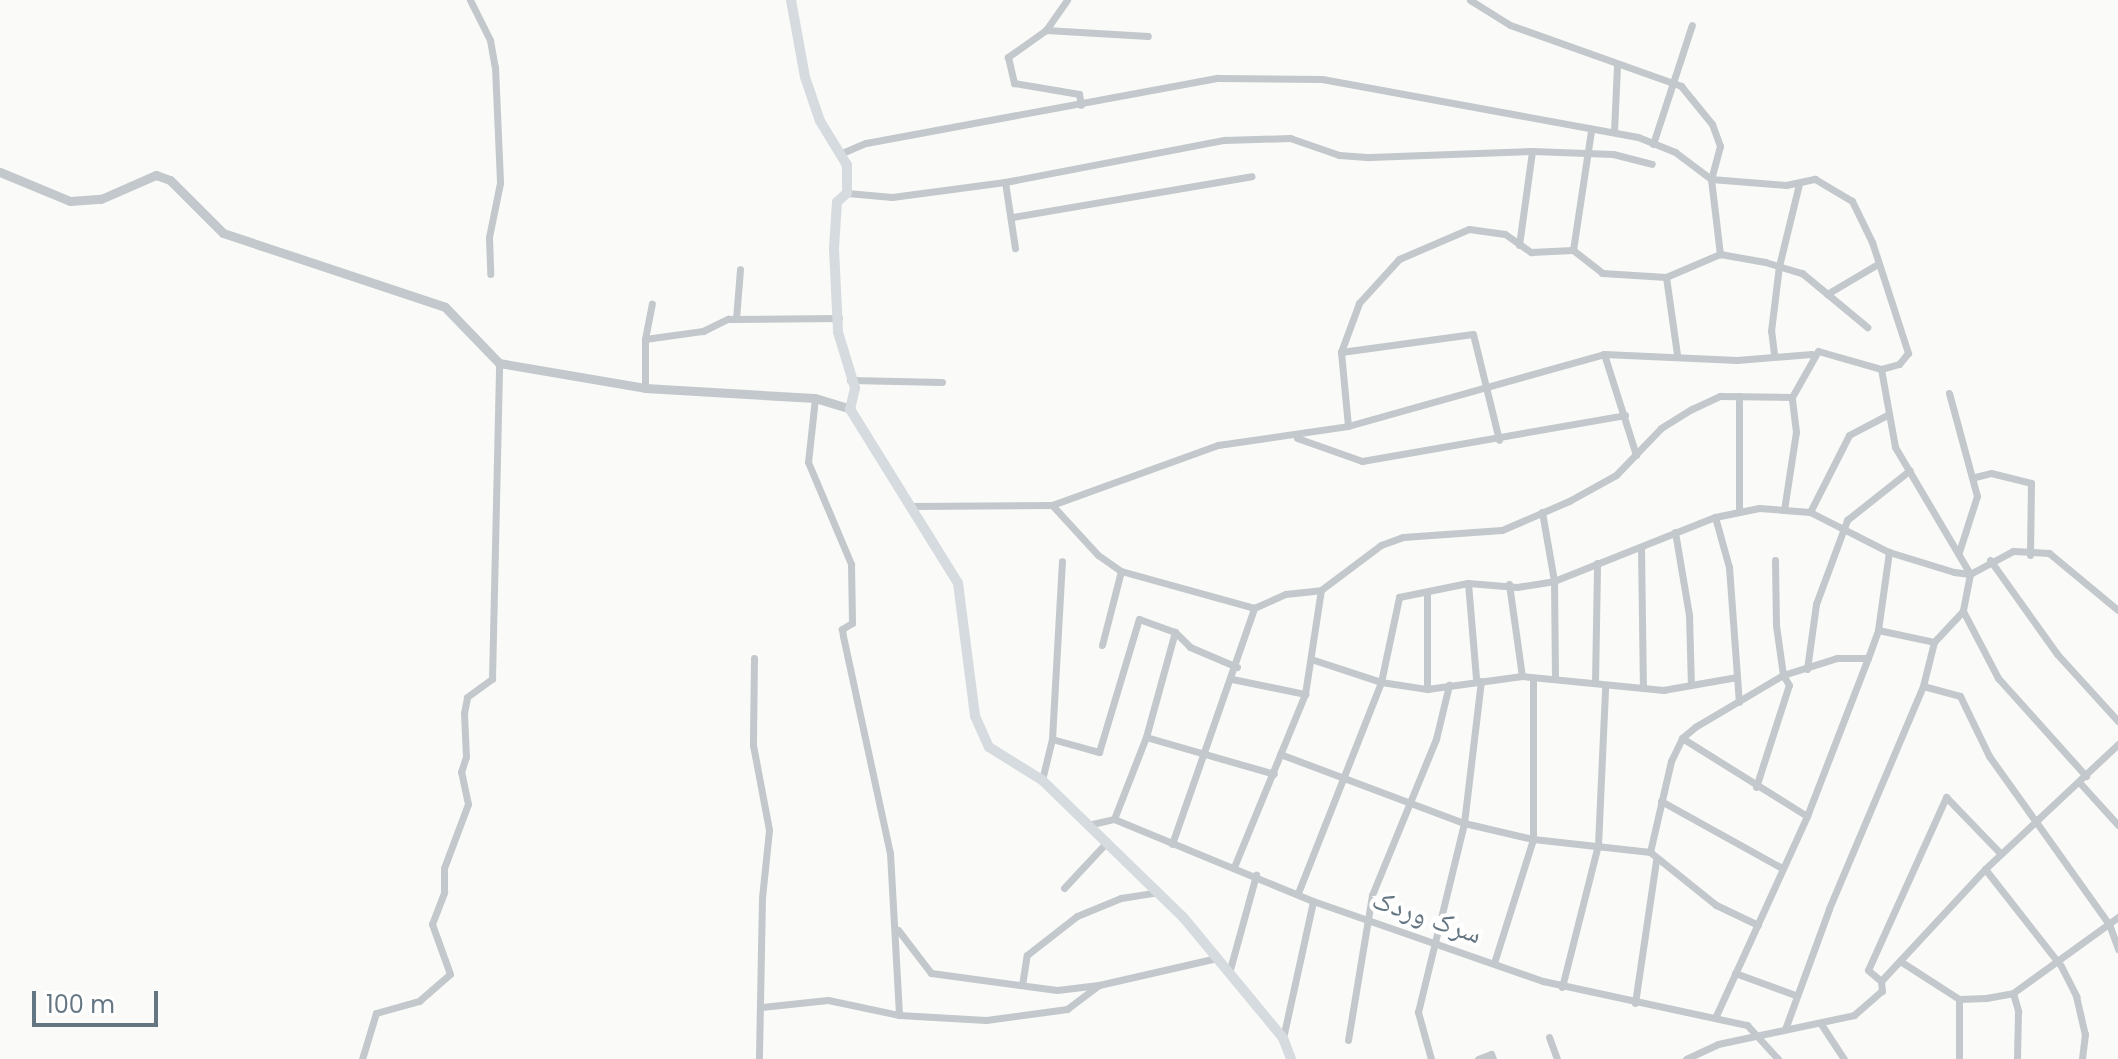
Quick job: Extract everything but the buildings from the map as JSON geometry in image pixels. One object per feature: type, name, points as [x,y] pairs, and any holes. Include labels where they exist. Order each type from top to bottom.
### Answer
[{"type":"main road","points":[[791,0],[805,77],[820,121],[842,153],[847,193],[837,202],[835,217],[838,332],[850,380],[855,388],[850,409],[958,583],[975,716],[989,747],[1042,780],[1157,892],[1283,1038],[1291,1059]]},
{"type":"street","points":[[470,0],[490,40],[495,67],[500,183],[489,237],[490,274]]},
{"type":"street","points":[[1067,0],[1046,30],[1008,57],[1014,83],[1079,94],[1081,105]]},
{"type":"street","points":[[1470,0],[1510,25],[1617,65],[1673,80],[1712,124],[1720,146],[1711,179],[1720,254]]},
{"type":"street","points":[[1653,144],[1692,25]]},
{"type":"street","points":[[1046,30],[1148,36]]},
{"type":"street","points":[[1614,132],[1617,65]]},
{"type":"street","points":[[842,153],[866,143],[1218,78],[1322,79],[1417,93],[1591,131],[1614,132],[1675,152],[1711,179],[1799,184],[1815,179],[1852,201],[1872,242],[1876,265],[1901,322],[1908,353],[1899,364],[1881,369],[1851,357],[1812,354],[1774,354],[1737,360],[1677,354],[1604,354],[1348,426],[1295,437],[1218,445],[1052,505],[912,506]]},
{"type":"street","points":[[1573,250],[1591,131]]},
{"type":"street","points":[[847,193],[892,197],[1005,182],[1224,140],[1290,138],[1339,155],[1370,157],[1532,151],[1589,154],[1652,164]]},
{"type":"street","points":[[1519,245],[1532,151]]},
{"type":"street","points":[[0,172],[70,201],[101,199],[156,175],[170,180],[223,233],[445,307],[499,363],[645,388],[815,398],[850,409]]},
{"type":"street","points":[[1013,217],[1252,176]]},
{"type":"street","points":[[1005,182],[1013,217],[1015,248]]},
{"type":"street","points":[[1774,354],[1771,331],[1779,266],[1799,184]]},
{"type":"street","points":[[1348,426],[1341,352],[1359,303],[1399,259],[1469,229],[1487,228],[1531,252],[1573,250],[1602,273],[1666,277],[1720,254],[1779,266],[1802,273],[1867,327]]},
{"type":"street","points":[[1827,294],[1876,265]]},
{"type":"street","points":[[736,319],[740,269]]},
{"type":"street","points":[[1666,277],[1677,354]]},
{"type":"street","points":[[645,388],[645,339],[652,304]]},
{"type":"street","points":[[645,339],[703,331],[736,319],[840,318]]},
{"type":"street","points":[[1341,352],[1473,334],[1499,440]]},
{"type":"street","points":[[1604,354],[1636,455]]},
{"type":"street","points":[[1784,510],[1796,432],[1792,397],[1808,375],[1812,354]]},
{"type":"street","points":[[362,1059],[376,1013],[419,1001],[450,974],[432,924],[444,892],[444,868],[468,804],[461,772],[466,757],[465,705],[467,697],[492,679],[499,363]]},
{"type":"street","points":[[1785,1029],[1795,995],[1923,686],[1934,642],[1963,611],[1970,574],[1959,552],[1937,523],[1895,447],[1881,369]]},
{"type":"street","points":[[850,380],[942,382]]},
{"type":"street","points":[[1949,393],[1975,477],[1977,496],[1959,552]]},
{"type":"street","points":[[1052,505],[1098,555],[1121,571],[1254,608],[1285,594],[1321,590],[1381,545],[1403,537],[1502,530],[1542,512],[1616,475],[1661,428],[1720,396],[1792,397]]},
{"type":"street","points":[[1739,396],[1739,510]]},
{"type":"street","points":[[815,398],[808,462],[851,564],[852,623],[842,629],[890,853],[897,928],[899,1015]]},
{"type":"street","points":[[1810,512],[1849,435],[1889,414]]},
{"type":"street","points":[[1295,437],[1362,461],[1499,440],[1625,415]]},
{"type":"street","points":[[1807,669],[1816,604],[1847,520],[1910,470]]},
{"type":"street","points":[[1975,477],[1991,473],[2031,483],[2030,555]]},
{"type":"street","points":[[1298,893],[1346,780],[1381,682],[1399,597],[1468,583],[1554,581],[1739,510],[1810,512],[1889,552],[1970,574]]},
{"type":"street","points":[[1542,512],[1554,581],[1555,679]]},
{"type":"street","points":[[1715,517],[1729,567],[1739,702]]},
{"type":"street","points":[[1675,532],[1689,615],[1691,685]]},
{"type":"street","points":[[1641,548],[1643,688]]},
{"type":"street","points":[[1970,574],[1990,560],[2013,551],[2030,555],[2049,553],[2070,565],[2118,610]]},
{"type":"street","points":[[1715,1018],[1758,925],[1780,867],[1807,816],[1868,658],[1878,630],[1889,552]]},
{"type":"street","points":[[1756,787],[1785,709],[1789,685],[1783,675],[1775,560]]},
{"type":"street","points":[[1990,560],[2057,654],[2118,721]]},
{"type":"street","points":[[1042,780],[1052,739],[1062,561]]},
{"type":"street","points":[[1595,683],[1597,563]]},
{"type":"street","points":[[1102,645],[1121,571]]},
{"type":"street","points":[[1431,1059],[1418,1012],[1464,823],[1479,680],[1468,583]]},
{"type":"street","points":[[1509,584],[1522,676]]},
{"type":"street","points":[[1234,867],[1305,694],[1314,660],[1321,590]]},
{"type":"street","points":[[1427,593],[1427,689]]},
{"type":"street","points":[[1172,844],[1207,754],[1254,608]]},
{"type":"street","points":[[1963,611],[1998,678],[2086,776]]},
{"type":"street","points":[[1052,739],[1099,752],[1139,619],[1175,632],[1190,647],[1237,667]]},
{"type":"street","points":[[1878,630],[1934,642]]},
{"type":"street","points":[[1088,825],[1114,819],[1146,737],[1175,632]]},
{"type":"street","points":[[754,658],[753,745],[769,830],[762,898],[759,1059]]},
{"type":"street","points":[[1758,925],[1716,905],[1656,861],[1650,852],[1661,801],[1682,738],[1783,675],[1837,658],[1868,658]]},
{"type":"street","points":[[1314,660],[1381,682],[1427,689],[1522,676],[1595,683],[1605,688],[1691,685],[1737,677]]},
{"type":"street","points":[[1494,963],[1533,839],[1533,678]]},
{"type":"street","points":[[1232,679],[1305,694]]},
{"type":"street","points":[[1348,1040],[1371,921],[1372,895],[1407,802],[1441,725],[1449,685]]},
{"type":"street","points":[[1923,686],[1960,696],[1989,756],[2039,820],[2109,924],[2118,949]]},
{"type":"street","points":[[1562,987],[1598,845],[1605,688]]},
{"type":"street","points":[[1146,737],[1274,774]]},
{"type":"street","points":[[1682,738],[1807,816]]},
{"type":"street","points":[[1881,981],[1985,869],[2118,744]]},
{"type":"street","points":[[1280,754],[1464,823],[1533,839],[1650,852]]},
{"type":"street","points":[[2079,782],[2118,825]]},
{"type":"street","points":[[1691,1058],[1785,1029],[1854,1015],[1882,991],[1881,981],[1868,970],[1946,797],[2001,854]]},
{"type":"street","points":[[1661,801],[1780,867]]},
{"type":"street","name":"سرک وردک","points":[[1114,819],[1313,901],[1562,987],[1747,1025],[1759,1036]]},
{"type":"street","points":[[1064,888],[1106,843]]},
{"type":"street","points":[[1635,1003],[1656,861]]},
{"type":"street","points":[[1985,869],[2056,958],[2076,996],[2085,1034],[2082,1059]]},
{"type":"street","points":[[1229,974],[1256,875]]},
{"type":"street","points":[[1022,985],[1027,955],[1077,916],[1121,898],[1157,892]]},
{"type":"street","points":[[1283,1038],[1313,901]]},
{"type":"street","points":[[1900,961],[1959,999],[2013,993],[2056,958],[2118,917]]},
{"type":"street","points":[[897,928],[931,973],[1057,990],[1099,985],[1217,958]]},
{"type":"street","points":[[1735,973],[1795,995]]},
{"type":"street","points":[[761,1007],[828,1000],[899,1015],[986,1020],[1067,1009],[1099,985]]},
{"type":"street","points":[[2013,993],[2018,1011],[2017,1059]]},
{"type":"street","points":[[1959,999],[1959,1059]]},
{"type":"street","points":[[1821,1024],[1844,1059]]},
{"type":"street","points":[[1759,1036],[1778,1059]]},
{"type":"street","points":[[1549,1037],[1557,1059]]},
{"type":"street","points":[[1478,1059],[1491,1054],[1493,1059]]}]
